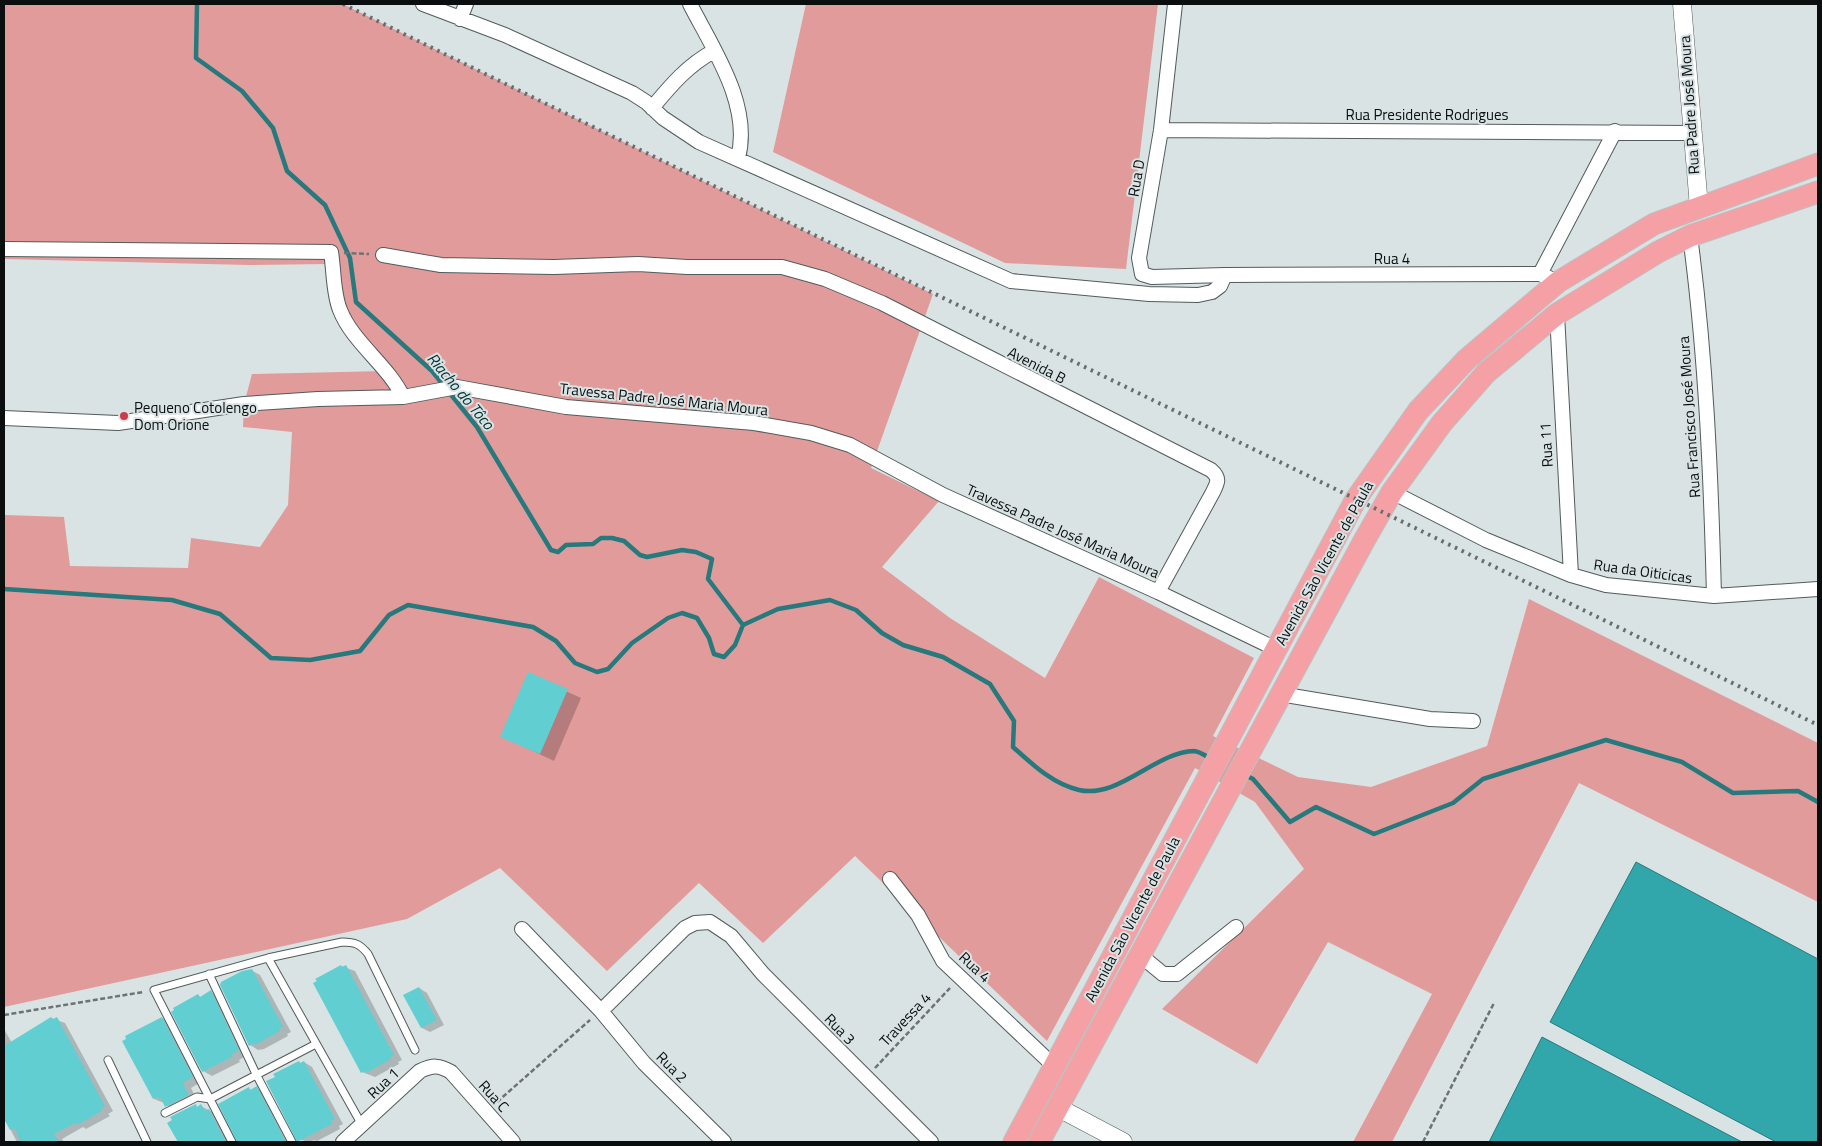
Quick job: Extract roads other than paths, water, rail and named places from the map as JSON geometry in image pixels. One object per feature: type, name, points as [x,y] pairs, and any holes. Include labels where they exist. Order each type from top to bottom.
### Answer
[{"type":"main road","name":"Avenida São Vicente de Paula","points":[[1014,1142],[1356,498],[1418,412],[1467,359],[1549,278],[1654,224],[1818,164]]},
{"type":"main road","name":"Avenida São Vicente de Paula","points":[[1039,1142],[1250,749],[1392,492],[1442,424],[1486,373],[1556,314],[1658,252],[1690,236],[1818,192]]},
{"type":"main road","points":[[1139,906],[1160,917]]},
{"type":"street","points":[[423,4],[506,35],[623,89],[699,142],[1011,281],[1149,294],[1198,295],[1212,292],[1220,286],[1225,275]]},
{"type":"street","points":[[460,19],[466,4]]},
{"type":"street","points":[[690,4],[714,51],[740,116],[742,136],[738,158]]},
{"type":"street","name":"Rua D","points":[[1175,4],[1161,130],[1139,258],[1142,274],[1152,277],[1225,275]]},
{"type":"street","name":"Rua Padre José Moura","points":[[1682,4],[1699,207]]},
{"type":"street","points":[[652,108],[680,75],[696,60],[714,51]]},
{"type":"street","name":"Rua Presidente Rodrigues","points":[[1161,130],[1615,131],[1692,133]]},
{"type":"street","points":[[1549,278],[1615,131]]},
{"type":"street","name":"Rua Francisco José Moura","points":[[1690,236],[1696,287],[1712,514],[1714,596]]},
{"type":"street","points":[[4,249],[331,252],[340,310],[364,344],[396,381],[403,397]]},
{"type":"street","name":"Avenida B","points":[[383,254],[441,265],[554,267],[638,264],[687,267],[782,266],[826,279],[882,303],[1211,470],[1217,476],[1218,482],[1213,492],[1158,592]]},
{"type":"street","name":"Rua 4","points":[[1225,275],[1549,278]]},
{"type":"street","name":"Rua 11","points":[[1556,314],[1571,575]]},
{"type":"street","name":"Travessa Padre José Maria Moura","points":[[4,418],[118,423],[244,404],[318,399],[403,397],[457,387],[566,407],[736,421],[811,433],[850,445],[943,495],[1158,592],[1276,649]]},
{"type":"street","name":"Rua da Oiticicas","points":[[1392,492],[1486,540],[1571,575],[1606,585],[1714,596],[1818,588]]},
{"type":"street","points":[[1280,694],[1430,719],[1473,721]]},
{"type":"street","name":"Rua 4","points":[[890,879],[930,932],[943,961],[1054,1066]]},
{"type":"street","name":"Rua 3","points":[[601,1011],[685,928],[695,922],[710,922],[731,936],[764,974],[865,1078],[931,1142]]},
{"type":"street","points":[[1140,955],[1163,974],[1177,974],[1236,927]]},
{"type":"street","name":"Rua 2","points":[[522,929],[601,1011],[644,1063],[724,1142]]},
{"type":"street","name":"Rua 1","points":[[343,1142],[420,1071],[430,1066],[441,1066],[451,1072]]},
{"type":"street","name":"Rua C","points":[[451,1072],[513,1142]]},
{"type":"street","points":[[1057,1107],[1123,1142]]},
{"type":"lane","points":[[232,1142],[154,990],[268,958],[342,942],[353,942],[361,946],[415,1050]]},
{"type":"lane","points":[[268,958],[362,1125]]},
{"type":"lane","points":[[209,974],[257,1076],[292,1142]]},
{"type":"lane","points":[[165,1113],[197,1097],[210,1099],[316,1044]]},
{"type":"lane","points":[[108,1060],[147,1142]]},
{"type":"water","points":[[1636,862],[1818,959],[1818,1142],[1776,1142],[1550,1022]]},
{"type":"water","points":[[1542,1037],[1742,1142],[1489,1142]]},
{"type":"waterway","name":"Riacho do Tôco","points":[[197,4],[196,58],[242,91],[273,128],[287,171],[325,205],[350,258],[356,302],[432,371],[477,427],[551,550],[558,552],[566,545],[593,544],[601,538],[612,538],[624,541],[640,555],[647,557],[682,550],[696,552],[712,559],[708,579],[743,625]]},
{"type":"waterway","points":[[4,589],[172,600],[220,614],[271,658],[310,660],[360,651],[389,615],[408,605],[533,627],[556,641],[575,663],[597,672],[608,669],[632,643],[668,618],[682,613],[697,618],[709,638],[714,654],[724,657],[735,645],[743,625],[778,609],[830,600],[856,610],[882,633],[903,645],[943,657],[990,684],[1014,721],[1013,747],[1052,779],[1070,787],[1094,791],[1108,788],[1180,753],[1196,751],[1211,759]]},
{"type":"waterway","points":[[1245,775],[1253,779],[1290,822],[1316,807],[1374,834],[1453,803],[1483,779],[1606,740],[1682,762],[1733,793],[1798,791],[1818,802]]},
{"type":"railway","points":[[343,4],[1818,725]]},
{"type":"place","name":"Pequeno Cotolengo Dom Orione","points":[[124,416]]}]
